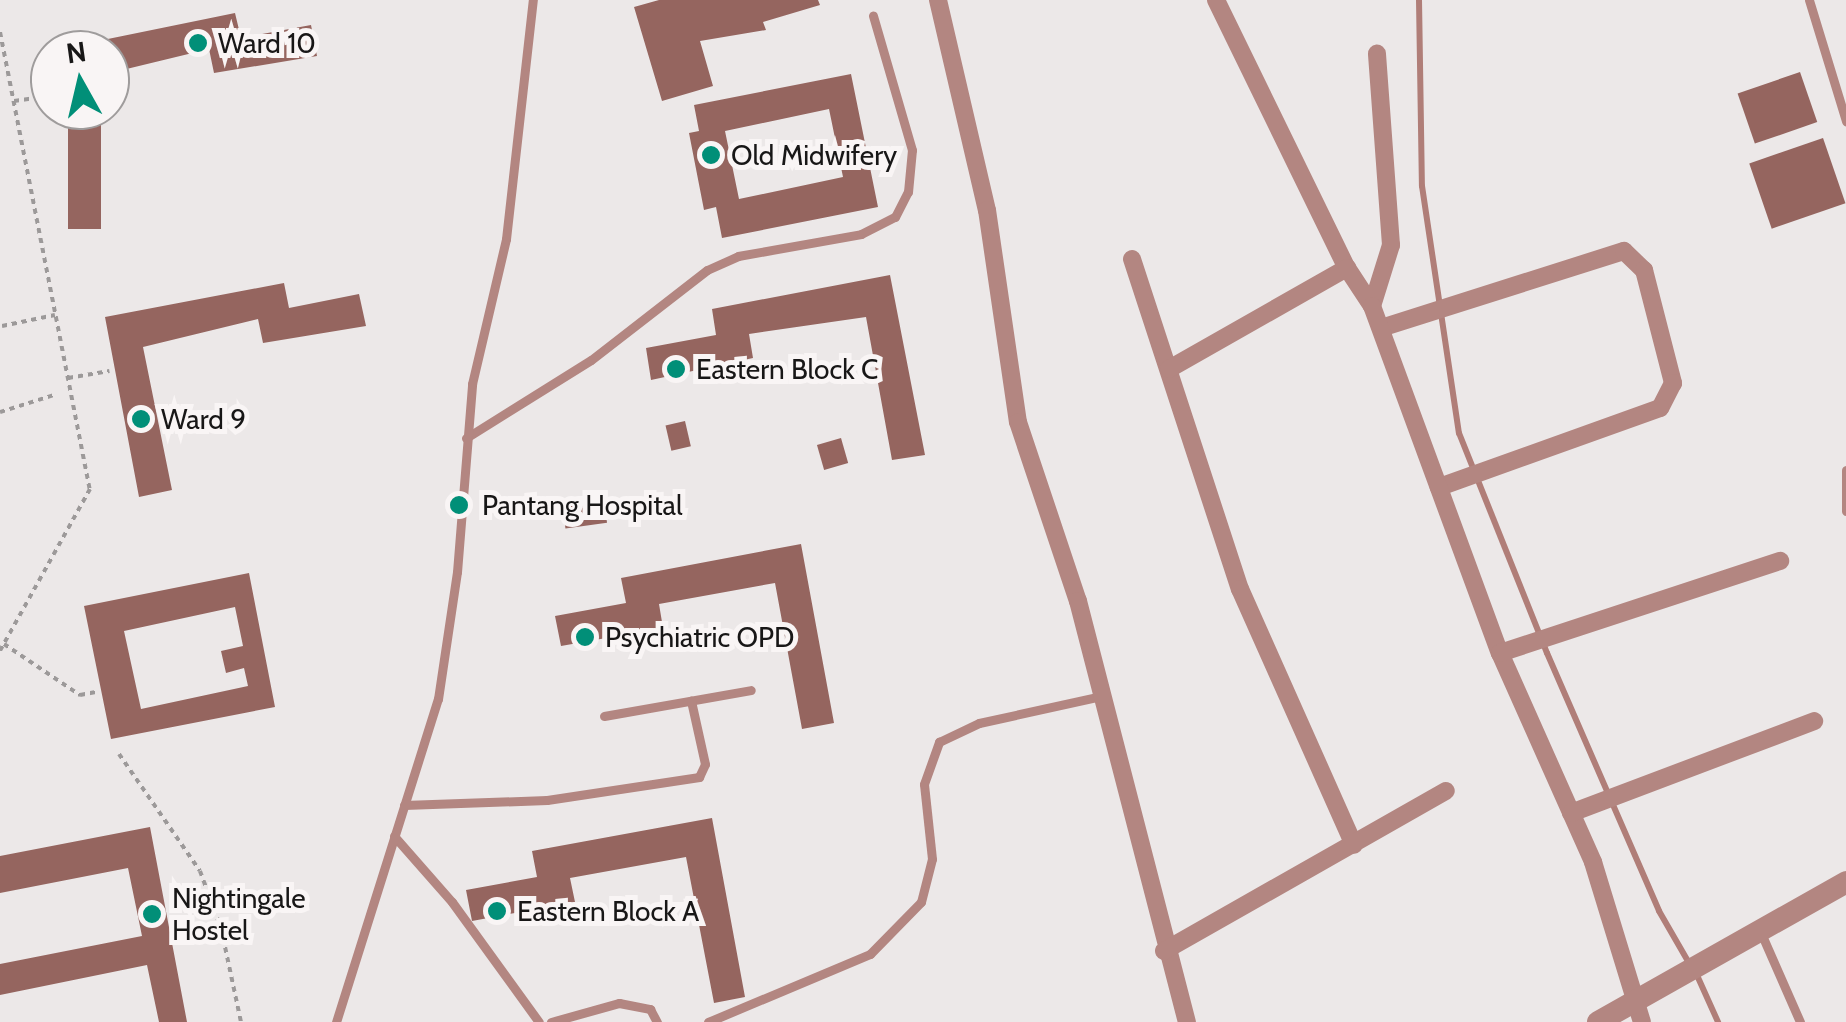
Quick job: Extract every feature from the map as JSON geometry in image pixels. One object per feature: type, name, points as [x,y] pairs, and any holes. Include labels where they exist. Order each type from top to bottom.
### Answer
[{"type":"street","points":[[938,0],[987,210],[1018,422],[1102,696],[1164,951],[1187,1022]]},
{"type":"street","points":[[1216,0],[1347,268],[1372,306],[1500,653],[1571,812],[1639,1011]]},
{"type":"street","points":[[1372,306],[1391,245],[1377,54]]},
{"type":"street","points":[[1381,328],[1624,250],[1644,270],[1673,383],[1660,408],[1440,487]]},
{"type":"street","points":[[1132,258],[1268,662],[1354,845]]},
{"type":"street","points":[[1169,368],[1347,268]]},
{"type":"street","points":[[1500,653],[1569,625],[1780,562]]},
{"type":"street","points":[[1571,812],[1814,721]]},
{"type":"street","points":[[1164,951],[1446,792]]},
{"type":"street","points":[[1598,1022],[1639,1011],[1679,976],[1846,882]]},
{"type":"lane","points":[[336,1022],[438,699],[457,572],[466,438],[506,240],[533,0]]},
{"type":"lane","points":[[1809,0],[1846,122]]},
{"type":"lane","points":[[466,438],[591,360],[706,270],[738,256],[861,234],[895,218],[908,192],[912,150],[872,16]]},
{"type":"lane","points":[[1846,470],[1846,512]]},
{"type":"lane","points":[[604,716],[751,690]]},
{"type":"lane","points":[[708,1022],[870,954],[911,915],[921,902],[932,859],[924,784],[939,742],[979,723],[1102,696]]},
{"type":"lane","points":[[404,805],[547,800],[699,777],[706,764],[692,700]]},
{"type":"lane","points":[[394,836],[452,902],[539,1022]]},
{"type":"lane","points":[[1759,931],[1800,1022]]},
{"type":"lane","points":[[550,1022],[619,1004],[650,1009],[657,1022]]},
{"type":"path","points":[[0,32],[90,489],[0,651]]},
{"type":"path","points":[[14,101],[30,99]]},
{"type":"path","points":[[2,326],[56,315]]},
{"type":"path","points":[[68,378],[109,371]]},
{"type":"path","points":[[0,412],[54,394]]},
{"type":"path","points":[[4,644],[80,695],[96,692]]},
{"type":"path","points":[[119,754],[170,818],[200,871],[221,928],[241,1022]]},
{"type":"building","name":"Old Midwifery","points":[[659,0],[818,0],[820,5],[763,22],[766,30],[700,41],[713,86],[662,101],[634,7]]},
{"type":"building","name":"Ward 10","points":[[235,13],[241,38],[311,25],[317,56],[214,73],[209,49],[130,68],[130,34]]},
{"type":"building","points":[[1800,72],[1817,122],[1755,144],[1738,93]]},
{"type":"building","name":"Old Midwifery","points":[[851,74],[878,207],[722,238],[716,207],[704,210],[689,133],[699,131],[694,105]],"holes":[[[829,109],[843,177],[739,199],[725,131]]]},
{"type":"building","points":[[68,130],[101,130],[101,229],[68,229]]},
{"type":"building","points":[[1823,138],[1845,203],[1772,229],[1749,163]]},
{"type":"building","name":"Eastern Block C","points":[[890,275],[925,455],[892,460],[866,317],[749,334],[753,358],[651,380],[646,348],[716,335],[712,309]]},
{"type":"building","name":"Ward 9","points":[[284,283],[289,308],[359,294],[366,326],[263,343],[258,319],[143,347],[172,490],[139,497],[105,317]]},
{"type":"building","points":[[685,421],[691,446],[671,451],[666,425]]},
{"type":"building","points":[[841,438],[848,463],[824,470],[817,445]]},
{"type":"building","points":[[603,494],[607,523],[565,529],[561,500]]},
{"type":"building","name":"Psychiatric OPD","points":[[801,544],[834,723],[802,729],[775,583],[659,604],[663,628],[561,646],[555,616],[626,603],[621,578]]},
{"type":"building","points":[[249,573],[275,707],[111,739],[84,606]],"holes":[[[235,607],[243,646],[221,651],[226,673],[244,668],[248,686],[141,709],[124,631]]]},
{"type":"building","name":"Eastern Block A","points":[[712,818],[745,997],[714,1003],[686,857],[570,878],[575,902],[472,921],[466,890],[537,877],[532,851]]},
{"type":"building","name":"Nightingale Hostel","points":[[150,827],[187,1022],[159,1022],[147,965],[0,995],[0,964],[142,936],[128,868],[0,893],[0,856]]},
{"type":"waterway","points":[[1419,0],[1422,186],[1459,433],[1547,653],[1659,911],[1689,963]]},
{"type":"waterway","points":[[1696,973],[1718,1022]]},
{"type":"place","name":"Ward 10","points":[[198,43]]},
{"type":"place","name":"Old Midwifery","points":[[711,155]]},
{"type":"place","name":"Eastern Block C","points":[[676,369]]},
{"type":"place","name":"Ward 9","points":[[141,419]]},
{"type":"place","name":"Pantang Hospital","points":[[459,505]]},
{"type":"place","name":"Psychiatric OPD","points":[[585,637]]},
{"type":"place","name":"Eastern Block A","points":[[497,911]]},
{"type":"place","name":"Nightingale Hostel","points":[[152,914]]}]
